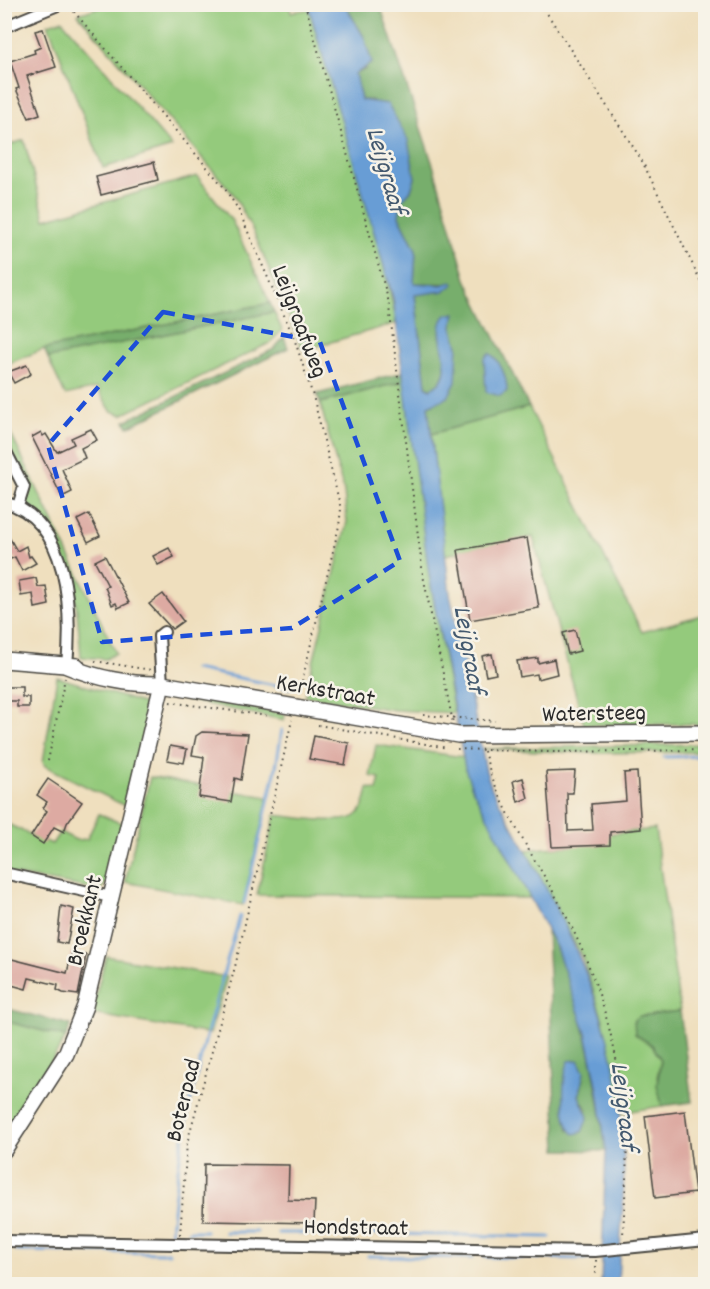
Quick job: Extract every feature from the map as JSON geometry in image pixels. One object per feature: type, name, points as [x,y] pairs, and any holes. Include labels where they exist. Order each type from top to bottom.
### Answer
[{"type":"street","points":[[4,27],[60,4]]},
{"type":"street","points":[[4,448],[24,487],[18,506]]},
{"type":"street","points":[[4,502],[18,506],[33,517],[47,534],[63,571],[70,617],[67,666]]},
{"type":"street","points":[[162,679],[159,636],[164,632]]},
{"type":"street","name":"Kerkstraat","points":[[4,660],[67,666],[127,681],[162,679],[484,743]]},
{"type":"street","name":"Broekkant","points":[[4,1150],[66,1054],[85,1006],[162,679]]},
{"type":"street","name":"Watersteeg","points":[[484,743],[705,734]]},
{"type":"street","points":[[4,873],[111,897]]},
{"type":"street","name":"Hondstraat","points":[[4,1241],[598,1251],[705,1240]]},
{"type":"path","name":"Leijgraafweg","points":[[68,4],[228,193],[238,208],[294,338],[313,396],[341,509],[339,526],[235,967]]},
{"type":"path","points":[[304,4],[388,298],[423,575],[435,643],[457,739],[484,743],[495,788],[585,955],[609,1029],[619,1072],[626,1139],[623,1249]]},
{"type":"path","points":[[541,4],[641,159],[705,292]]},
{"type":"path","points":[[86,660],[162,679]]},
{"type":"path","points":[[48,760],[67,666]]},
{"type":"path","points":[[452,717],[478,719]]},
{"type":"path","name":"Watersteeg","points":[[484,743],[705,750]]},
{"type":"path","name":"Boterpad","points":[[179,1243],[187,1143],[235,967]]},
{"type":"path","points":[[596,1284],[598,1251]]},
{"type":"highlighted area","points":[[163,312],[320,342],[400,561],[292,628],[102,642],[48,445]]},
{"type":"green space","points":[[109,4],[289,4],[291,12],[309,9],[382,258],[397,323],[303,350],[254,233],[234,195],[78,14]]},
{"type":"green space","points":[[345,5],[380,5],[434,168],[466,279],[529,407],[431,434],[428,406],[438,402],[458,346],[452,327],[454,322],[440,336],[445,349],[445,372],[433,389],[426,386],[415,294],[444,291],[453,284],[414,283],[416,250],[399,216],[401,201],[411,190],[415,178],[411,163],[372,100],[361,100],[355,74],[366,69],[364,37]]},
{"type":"green space","points":[[62,20],[172,147],[103,168],[48,24]]},
{"type":"green space","points":[[24,140],[45,219],[197,176],[232,221],[270,303],[44,349],[5,365],[4,147]]},
{"type":"green space","points":[[270,303],[274,312],[48,358],[44,349]]},
{"type":"green space","points":[[274,312],[282,330],[270,343],[122,415],[111,411],[97,388],[65,395],[48,358]]},
{"type":"green space","points":[[284,337],[288,348],[128,427],[125,421],[274,349]]},
{"type":"green space","points":[[404,372],[405,381],[320,403],[317,394]]},
{"type":"green space","points":[[405,381],[429,575],[454,713],[395,710],[305,696],[347,522],[344,492],[320,403]]},
{"type":"green space","points":[[529,407],[642,632],[705,614],[705,724],[584,725],[533,537],[445,555],[431,434]]},
{"type":"green space","points":[[8,428],[116,653],[106,659],[81,657],[76,603],[66,563],[58,545],[25,507],[25,500],[30,491],[5,437],[4,430]]},
{"type":"green space","points":[[57,677],[152,706],[127,807],[45,766],[43,762]]},
{"type":"green space","points":[[171,694],[285,714],[284,720],[171,697]]},
{"type":"green space","points":[[705,744],[705,752],[593,753],[481,749]]},
{"type":"green space","points":[[376,745],[463,757],[472,788],[531,898],[257,895],[275,815],[341,820],[357,815],[363,806],[368,788],[377,790],[380,778],[370,776]]},
{"type":"green space","points":[[150,777],[268,797],[243,905],[125,882]]},
{"type":"green space","points":[[99,814],[123,824],[111,877],[100,890],[5,873],[5,823],[52,844],[60,832],[76,840],[87,839]]},
{"type":"green space","points":[[655,829],[680,1011],[639,1016],[635,1034],[652,1045],[661,1060],[657,1077],[662,1106],[620,1113],[603,1020],[582,957],[526,850],[599,843],[599,835]]},
{"type":"green space","points":[[547,930],[579,1010],[598,1094],[606,1151],[557,1150]],"holes":[[[584,1078],[579,1096],[587,1110],[569,1130],[564,1111]]]},
{"type":"green space","points":[[106,956],[227,977],[210,1034],[91,1014]]},
{"type":"green space","points":[[4,1008],[71,1025],[66,1037],[5,1021]]},
{"type":"green space","points":[[680,1011],[692,1102],[662,1106],[657,1085],[661,1060],[652,1045],[635,1034],[634,1020],[639,1016]]},
{"type":"green space","points":[[5,1021],[66,1037],[5,1141]]},
{"type":"water","name":"Leijgraaf","points":[[308,5],[345,5],[364,37],[372,63],[355,74],[361,100],[388,104],[408,140],[415,178],[411,190],[401,201],[399,216],[416,250],[414,283],[441,285],[452,282],[454,284],[444,291],[415,295],[426,386],[430,389],[440,383],[444,374],[441,323],[446,315],[455,313],[452,327],[458,346],[456,382],[448,397],[428,406],[450,594],[486,771],[492,789],[560,915],[579,956],[596,999],[609,1044],[618,1090],[624,1157],[618,1284],[601,1284],[606,1151],[598,1090],[586,1033],[556,947],[472,788],[465,768],[429,575],[393,298]]},
{"type":"water","points":[[489,353],[500,364],[506,380],[507,391],[500,396],[486,392],[484,359]]},
{"type":"water","points":[[578,1060],[584,1072],[579,1096],[588,1117],[582,1132],[574,1134],[569,1129],[566,1120],[564,1088],[569,1061]]},
{"type":"building","points":[[43,29],[56,67],[27,76],[40,114],[29,118],[16,89],[19,88],[10,61],[35,53],[34,50],[41,47],[35,31]]},
{"type":"building","points":[[154,162],[158,180],[101,195],[96,177]]},
{"type":"building","points":[[27,365],[31,374],[14,383],[8,372]]},
{"type":"building","points":[[91,429],[97,440],[81,448],[85,458],[62,469],[72,492],[62,497],[32,437],[41,432],[43,436],[46,434],[57,452],[74,444],[71,438]]},
{"type":"building","points":[[89,514],[100,536],[88,542],[77,520]]},
{"type":"building","points":[[4,528],[17,551],[26,546],[29,557],[31,556],[36,563],[22,571],[15,557],[4,562]]},
{"type":"building","points":[[527,538],[539,608],[470,620],[458,550]]},
{"type":"building","points":[[169,548],[174,557],[158,565],[153,556]]},
{"type":"building","points":[[105,556],[129,603],[118,608],[116,603],[112,605],[105,587],[108,586],[95,561]]},
{"type":"building","points":[[36,578],[38,587],[46,586],[49,605],[35,608],[33,594],[21,596],[19,581]]},
{"type":"building","points":[[163,594],[183,621],[172,629],[149,604]]},
{"type":"building","points":[[575,630],[580,651],[568,654],[563,633]]},
{"type":"building","points":[[492,654],[496,674],[486,676],[482,656]]},
{"type":"building","points":[[538,658],[538,663],[554,659],[557,674],[538,679],[537,674],[520,677],[517,661]]},
{"type":"building","points":[[8,687],[22,687],[22,697],[29,697],[29,707],[17,707],[17,701],[7,701]]},
{"type":"building","points":[[202,732],[248,734],[241,780],[235,778],[231,802],[199,797],[204,757],[192,755],[196,736]]},
{"type":"building","points":[[314,736],[349,743],[345,765],[309,759]]},
{"type":"building","points":[[170,746],[187,749],[184,763],[167,760]]},
{"type":"building","points":[[575,771],[573,793],[567,793],[568,831],[593,830],[591,804],[626,801],[624,773],[637,772],[641,829],[610,832],[610,845],[552,847],[546,772]]},
{"type":"building","points":[[523,778],[528,798],[518,802],[513,781]]},
{"type":"building","points":[[48,779],[82,802],[67,823],[64,832],[54,827],[43,844],[31,836],[47,811],[43,808],[47,802],[37,795]]},
{"type":"building","points":[[61,906],[74,909],[67,944],[57,942]]},
{"type":"building","points":[[72,952],[86,955],[78,995],[63,993],[57,990],[58,985],[29,978],[26,989],[4,983],[4,957],[67,973]]},
{"type":"building","points":[[685,1111],[695,1193],[655,1198],[645,1116]]},
{"type":"building","points":[[204,1164],[289,1165],[288,1200],[315,1201],[314,1223],[203,1221]]},
{"type":"waterway","points":[[194,669],[290,688]]},
{"type":"waterway","points":[[244,903],[275,773],[282,730]]},
{"type":"waterway","points":[[664,757],[706,756]]},
{"type":"waterway","points":[[171,1235],[188,1113],[240,916]]},
{"type":"waterway","points":[[189,1231],[206,1231]]},
{"type":"waterway","points":[[225,1232],[257,1232]]},
{"type":"waterway","points":[[278,1233],[327,1233]]},
{"type":"waterway","points":[[336,1233],[550,1237]]},
{"type":"waterway","points":[[638,1240],[694,1233]]},
{"type":"waterway","points":[[16,1251],[169,1253]]},
{"type":"waterway","points":[[368,1256],[473,1258]]},
{"type":"waterway","points":[[484,1257],[593,1259]]}]
